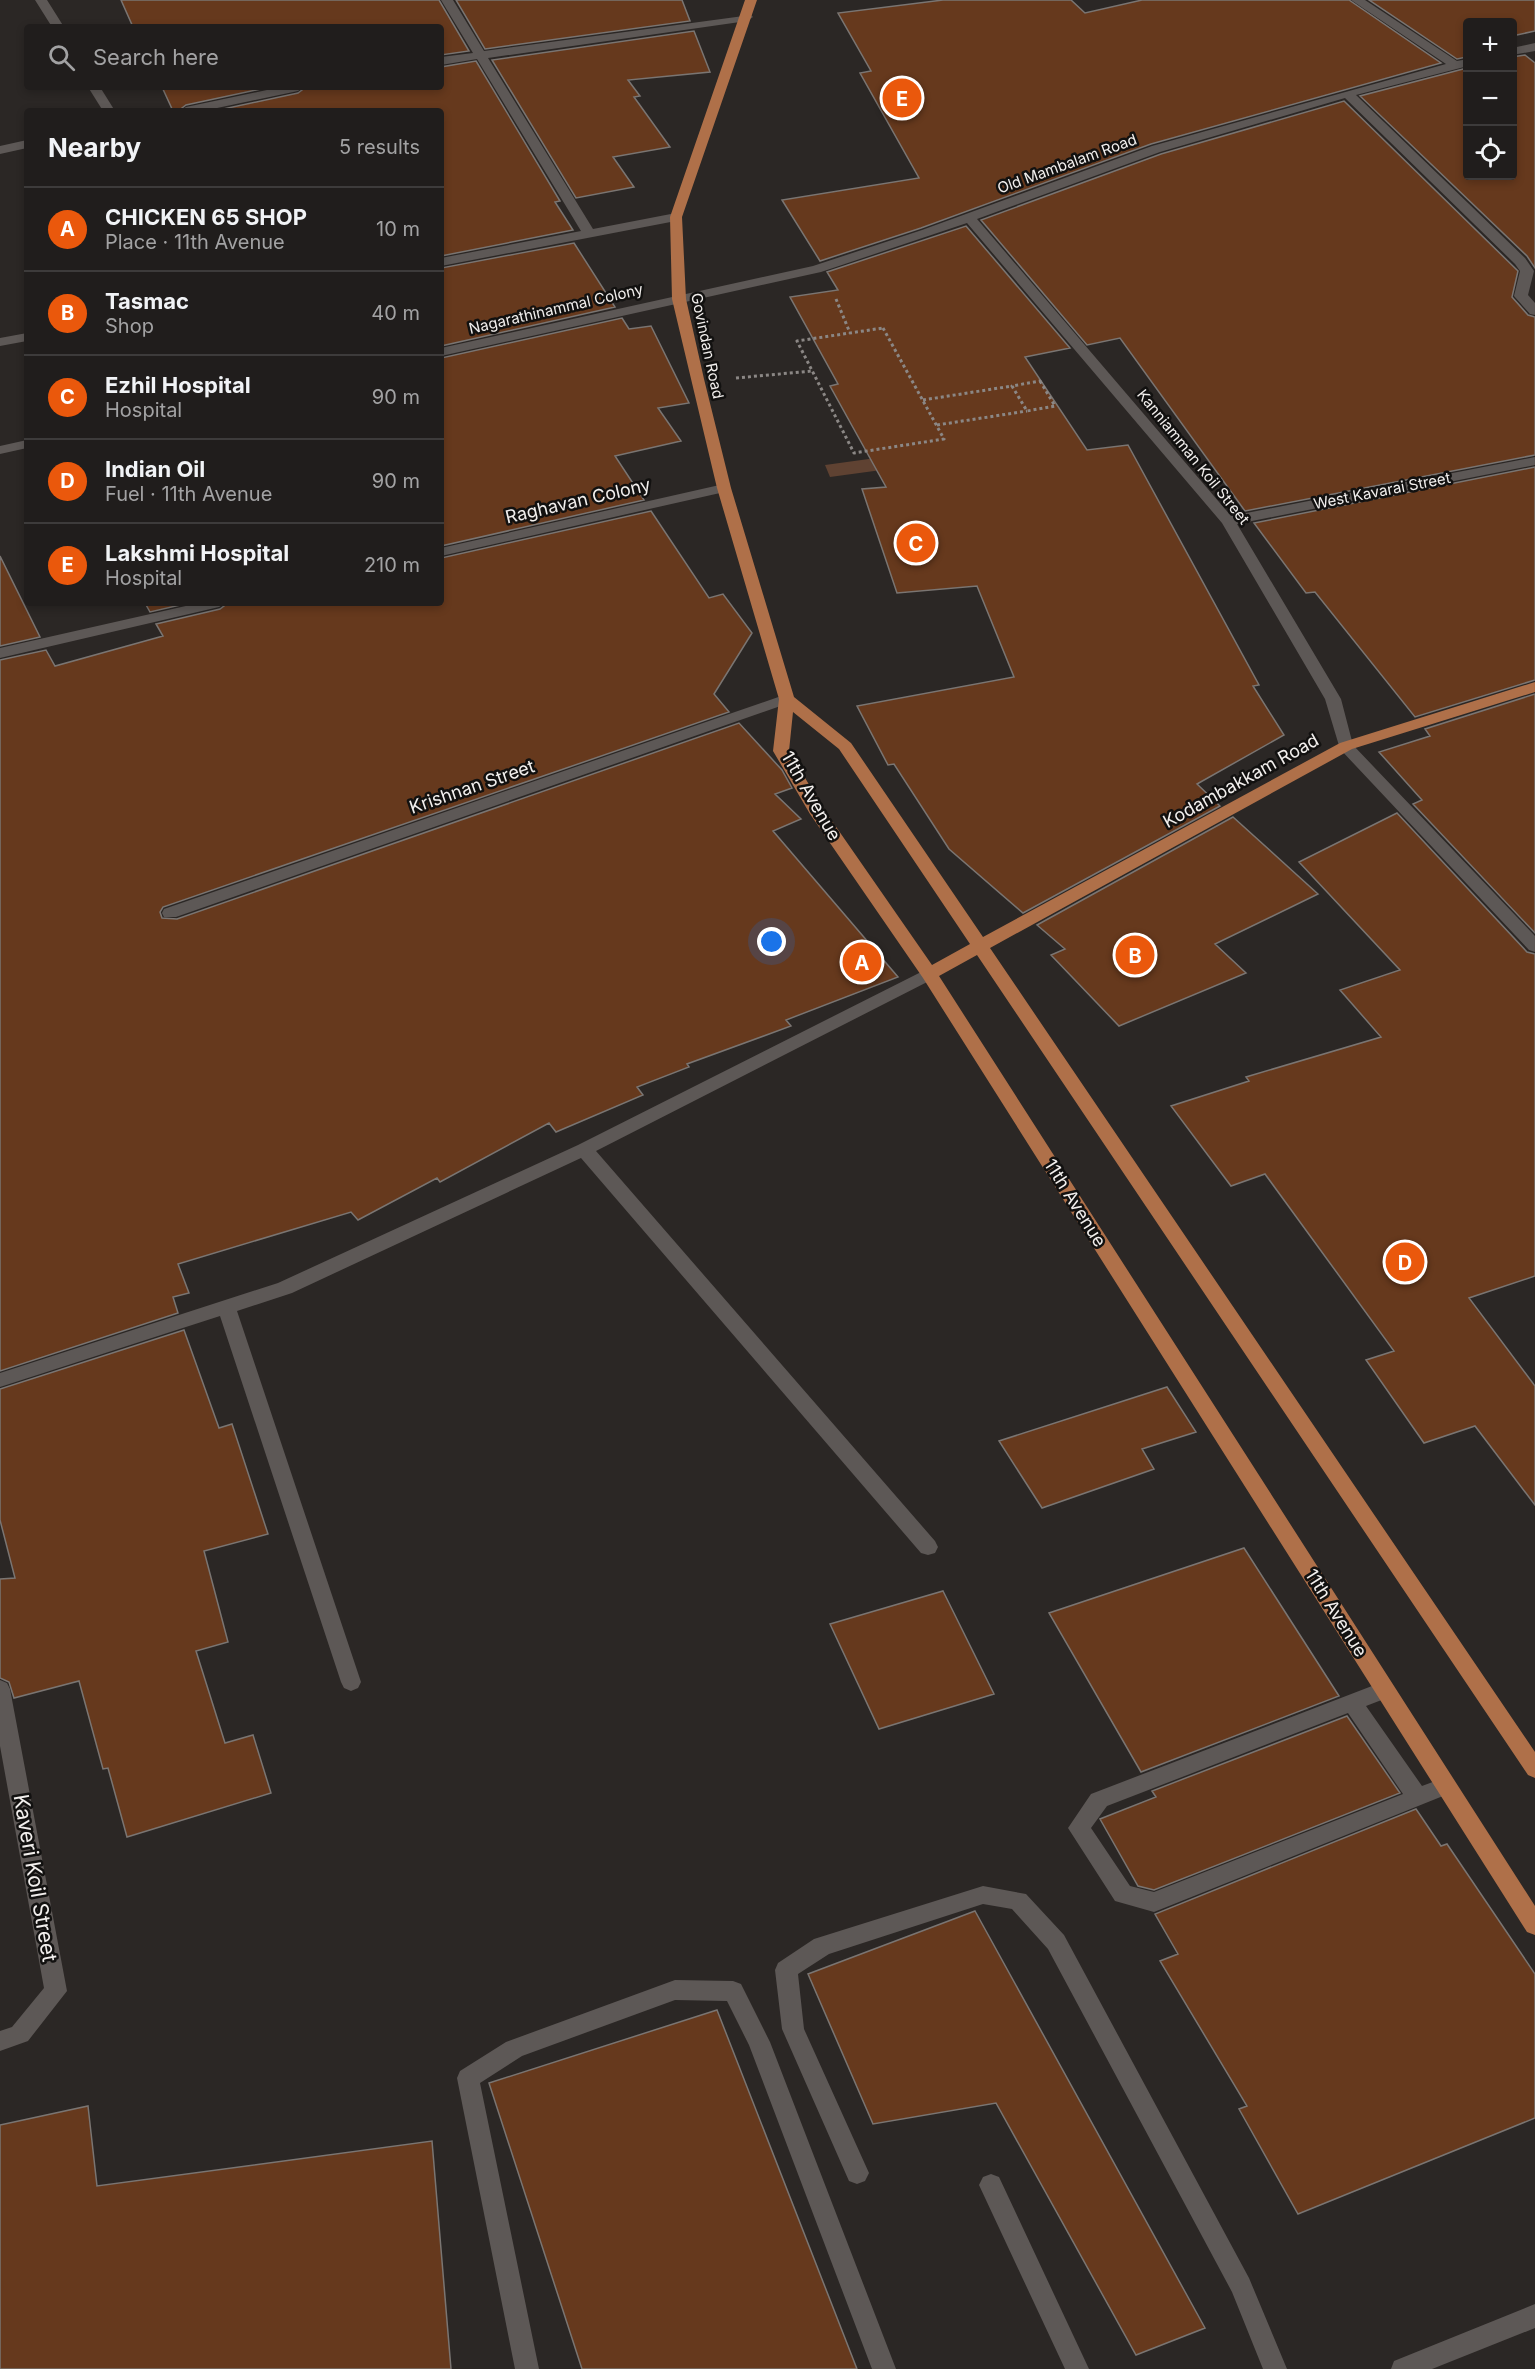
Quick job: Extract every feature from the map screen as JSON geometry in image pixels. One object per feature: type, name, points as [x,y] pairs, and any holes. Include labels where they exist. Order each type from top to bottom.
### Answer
[{"type":"main road","name":"Govindan Road","points":[[751,0],[676,217],[679,298],[724,488],[787,699]]},
{"type":"main road","name":"Kodambakkam Road","points":[[929,974],[1346,746],[1535,687]]},
{"type":"main road","points":[[787,699],[845,746],[1535,1769]]},
{"type":"main road","name":"11th Avenue","points":[[787,699],[781,751],[816,810],[929,974],[1535,1925]]},
{"type":"street","points":[[41,0],[56,24]]},
{"type":"street","points":[[447,0],[590,235]]},
{"type":"street","points":[[1357,0],[1461,64]]},
{"type":"street","points":[[444,61],[747,17]]},
{"type":"street","points":[[1517,51],[1535,47]]},
{"type":"street","name":"Old Mambalam Road","points":[[679,298],[816,269],[927,233],[1156,149],[1461,64]]},
{"type":"street","points":[[96,90],[107,108]]},
{"type":"street","points":[[200,108],[284,90]]},
{"type":"street","points":[[1347,94],[1520,261],[1527,271],[1521,296],[1535,311]]},
{"type":"street","points":[[0,150],[24,145]]},
{"type":"street","points":[[444,261],[676,217]]},
{"type":"street","name":"Kanniamman Koil Street","points":[[969,217],[1228,521],[1333,699],[1346,746]]},
{"type":"street","name":"Nagarathinammal Colony","points":[[444,351],[679,298]]},
{"type":"street","points":[[0,342],[24,338]]},
{"type":"street","points":[[0,450],[24,445]]},
{"type":"street","name":"West Kavarai Street","points":[[1228,521],[1535,461]]},
{"type":"street","name":"Raghavan Colony","points":[[444,551],[724,488]]},
{"type":"street","points":[[0,653],[206,606]]},
{"type":"street","name":"Krishnan Street","points":[[170,912],[787,699]]},
{"type":"street","points":[[1346,746],[1535,946]]},
{"type":"street","points":[[0,1380],[285,1288],[584,1149],[929,974]]},
{"type":"street","points":[[584,1149],[928,1547]]},
{"type":"street","points":[[226,1306],[351,1682]]},
{"type":"street","name":"Kaveri Koil Street","points":[[0,1689],[56,1991],[20,2034],[0,2041]]},
{"type":"street","points":[[1385,1690],[1099,1800],[1079,1828],[1123,1894],[1154,1902],[1446,1786]]},
{"type":"street","points":[[1352,1703],[1417,1797]]},
{"type":"street","points":[[856,2173],[793,2029],[786,1970],[822,1946],[983,1895],[1018,1901],[1056,1942],[1241,2286],[1275,2369]]},
{"type":"street","points":[[527,2369],[468,2078],[514,2049],[675,1990],[733,1991],[759,2042],[884,2369]]},
{"type":"street","points":[[991,2185],[1077,2369]]},
{"type":"street","points":[[1403,2369],[1535,2316]]},
{"type":"path","points":[[883,328],[944,439],[854,453],[813,371],[797,341],[883,328]]},
{"type":"path","points":[[697,380],[778,376],[813,371]]},
{"type":"path","points":[[923,400],[1040,381],[1055,406],[937,426]]},
{"type":"path","points":[[1012,386],[1027,411]]},
{"type":"shaded area","points":[[927,451],[933,463],[830,477],[825,465]]},
{"type":"building","points":[[121,0],[439,0],[469,51],[444,55],[444,24],[132,24]]},
{"type":"building","points":[[456,0],[682,0],[690,21],[485,49]]},
{"type":"building","points":[[943,0],[1071,0],[1085,13],[1142,0],[1349,0],[1441,63],[1151,144],[921,228],[820,261],[782,200],[919,178],[860,73],[871,71],[838,13]]},
{"type":"building","points":[[1369,0],[1535,0],[1535,31],[1517,35],[1517,18],[1463,18],[1463,58],[1457,59]]},
{"type":"building","points":[[694,31],[710,72],[628,80],[640,96],[634,97],[670,147],[613,157],[634,187],[576,198],[492,60]]},
{"type":"building","points":[[1525,55],[1535,63],[1535,268],[1527,256],[1360,96],[1463,69],[1463,180],[1517,180],[1517,56]]},
{"type":"building","points":[[476,61],[560,201],[555,202],[573,230],[444,255],[444,108],[228,108],[298,93],[302,90],[444,90],[444,66]]},
{"type":"building","points":[[163,90],[256,90],[186,105],[182,108],[172,108]]},
{"type":"building","points":[[1344,101],[1518,271],[1512,297],[1528,315],[1535,317],[1535,455],[1245,511],[1120,338],[1087,345],[981,220],[1161,154]]},
{"type":"building","points":[[966,226],[1070,348],[1025,357],[1087,450],[1128,445],[1259,685],[1253,686],[1284,735],[1197,784],[1220,806],[1023,913],[949,849],[894,764],[888,765],[857,706],[1014,677],[977,586],[897,593],[862,489],[886,487],[830,386],[838,384],[790,297],[838,290],[827,272]]},
{"type":"building","points":[[574,243],[615,307],[444,345],[444,267]]},
{"type":"building","points":[[622,318],[629,329],[651,326],[689,403],[658,408],[681,441],[615,456],[644,500],[444,545],[444,357]]},
{"type":"building","points":[[1535,467],[1535,680],[1415,717],[1315,592],[1306,593],[1254,523]]},
{"type":"building","points":[[651,511],[709,598],[723,594],[752,633],[714,694],[729,712],[163,907],[160,912],[162,918],[177,919],[739,723],[782,770],[792,788],[775,794],[801,819],[773,831],[898,977],[786,1020],[791,1026],[687,1064],[689,1067],[637,1087],[643,1095],[556,1132],[549,1123],[440,1182],[437,1178],[358,1220],[351,1212],[178,1264],[189,1293],[173,1297],[178,1313],[0,1371],[0,660],[46,650],[55,666],[163,636],[156,624],[220,609],[224,606],[444,606],[444,557]]},
{"type":"building","points":[[0,556],[40,637],[0,646]]},
{"type":"building","points":[[147,606],[176,606],[150,612]]},
{"type":"building","points":[[1535,694],[1535,933],[1413,804],[1422,800],[1379,752],[1430,736],[1425,729]]},
{"type":"building","points":[[1397,813],[1527,952],[1535,954],[1535,1276],[1469,1298],[1535,1386],[1535,1505],[1475,1426],[1424,1443],[1366,1360],[1394,1351],[1265,1174],[1231,1186],[1171,1106],[1249,1081],[1246,1077],[1381,1037],[1340,990],[1400,970],[1299,862]]},
{"type":"building","points":[[1233,817],[1318,894],[1215,944],[1246,973],[1119,1026],[1051,955],[1065,949],[1037,925]]},
{"type":"building","points":[[184,1330],[219,1428],[232,1424],[268,1534],[204,1551],[228,1642],[196,1651],[225,1743],[253,1735],[271,1793],[127,1837],[108,1768],[103,1769],[79,1681],[14,1698],[9,1682],[0,1678],[0,1579],[15,1578],[0,1520],[0,1389]]},
{"type":"building","points":[[1167,1387],[1196,1432],[1142,1449],[1154,1469],[1042,1508],[999,1441]]},
{"type":"building","points":[[1244,1548],[1339,1696],[1141,1772],[1049,1613]]},
{"type":"building","points":[[943,1591],[994,1694],[879,1729],[830,1624]]},
{"type":"building","points":[[1347,1716],[1400,1793],[1154,1890],[1138,1886],[1100,1819],[1156,1797],[1152,1791]]},
{"type":"building","points":[[1416,1809],[1441,1846],[1447,1844],[1535,1974],[1535,2118],[1298,2214],[1239,2109],[1247,2106],[1160,1961],[1178,1954],[1155,1914]]},
{"type":"building","points":[[975,1911],[1205,2328],[1136,2355],[996,2103],[873,2124],[808,1974]]},
{"type":"building","points":[[717,2010],[857,2369],[582,2369],[489,2083]]},
{"type":"building","points":[[88,2106],[97,2186],[432,2141],[451,2369],[0,2369],[0,2125]]},
{"type":"place","name":"Lakshmi Hospital","points":[[902,98]]},
{"type":"place","name":"Ezhil Hospital","points":[[916,543]]},
{"type":"place","name":"Tasmac","points":[[1135,955]]},
{"type":"place","name":"CHICKEN 65 SHOP","points":[[862,962]]},
{"type":"place","name":"Indian Oil","points":[[1405,1262]]}]
